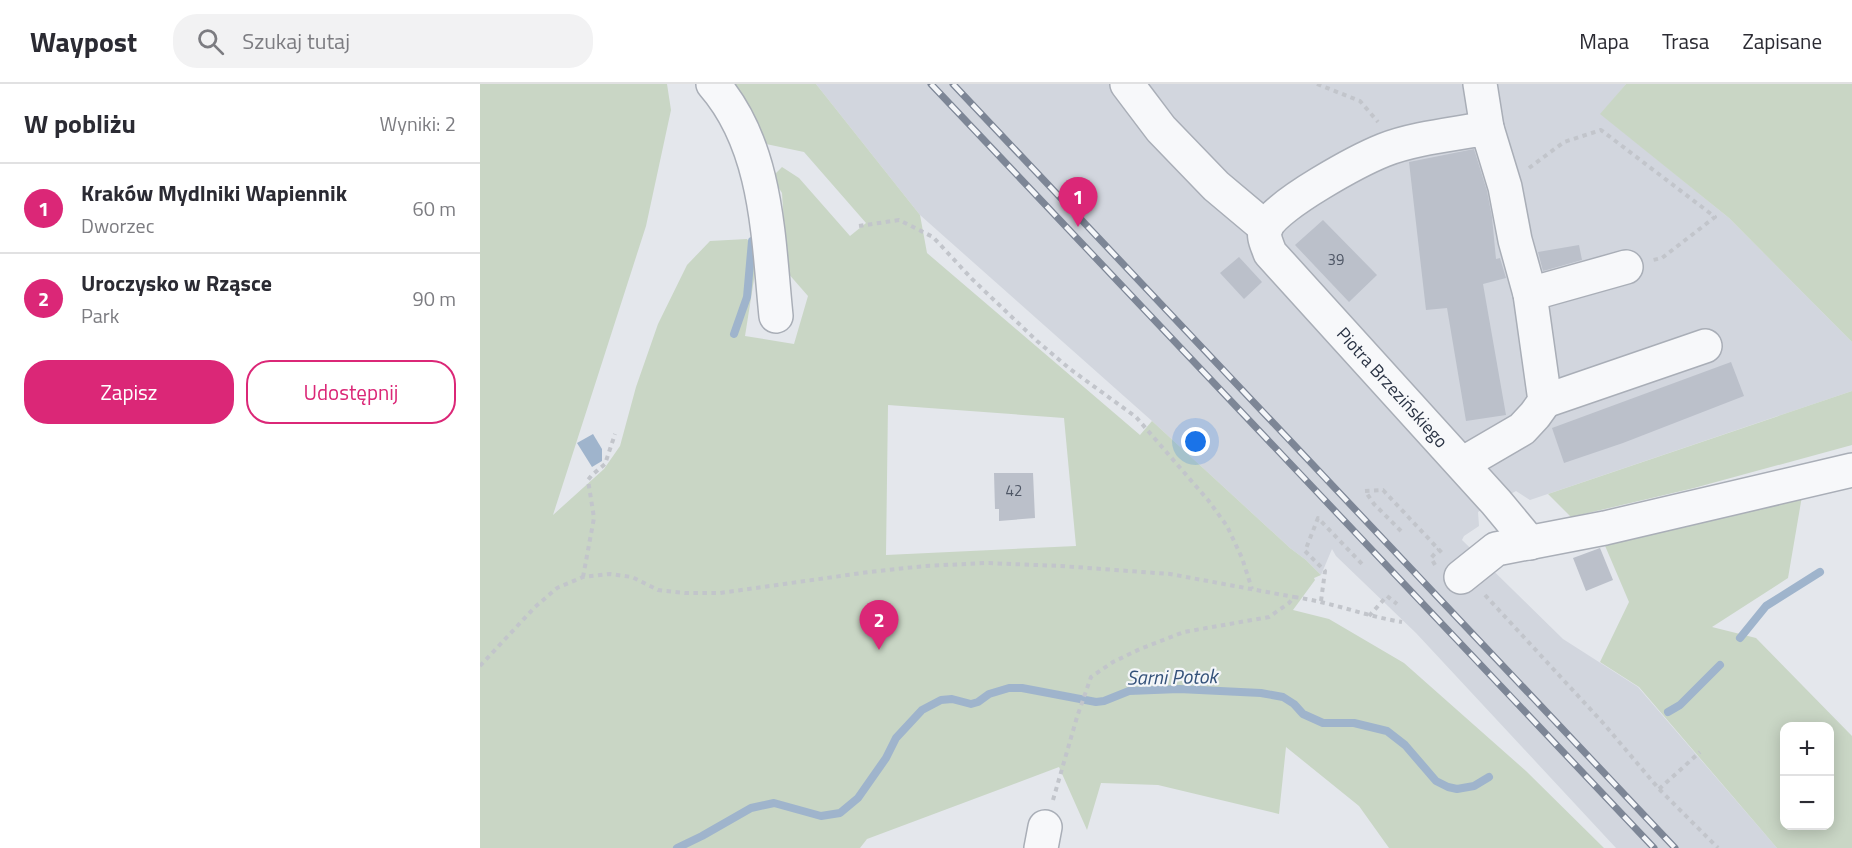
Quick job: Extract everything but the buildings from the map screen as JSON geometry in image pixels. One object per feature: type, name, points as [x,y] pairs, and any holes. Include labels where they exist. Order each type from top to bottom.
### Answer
[{"type":"street","points":[[713,84],[728,100],[756,163],[766,221],[776,316]]},
{"type":"street","points":[[1127,84],[1161,129],[1216,186],[1270,222],[1308,190],[1385,150],[1417,141],[1487,128]]},
{"type":"street","points":[[1480,84],[1487,128],[1505,187],[1515,240],[1530,294],[1545,401]]},
{"type":"street","name":"Piotra Brzezińskiego","points":[[1270,222],[1264,237],[1270,253],[1462,464],[1530,543]]},
{"type":"street","points":[[1530,294],[1626,267]]},
{"type":"street","points":[[1462,464],[1522,429],[1545,401],[1705,346]]},
{"type":"street","points":[[1454,573],[1496,549],[1605,528],[1852,470]]},
{"type":"path","points":[[1317,84],[1360,101],[1377,120],[1385,150]]},
{"type":"path","points":[[1332,84],[1335,91]]},
{"type":"path","points":[[1505,187],[1564,142],[1600,130],[1715,217],[1662,258],[1626,267]]},
{"type":"path","points":[[859,226],[899,220],[933,237],[972,279],[1037,341],[1070,369],[1136,417],[1208,500],[1227,526],[1242,558],[1252,589]]},
{"type":"path","points":[[583,577],[594,518],[588,480],[604,464],[615,434]]},
{"type":"path","points":[[1401,531],[1374,504],[1365,491],[1383,490],[1439,549],[1454,573]]},
{"type":"path","points":[[1321,601],[1325,571],[1305,551],[1318,518],[1363,565]]},
{"type":"path","points":[[1439,549],[1431,558],[1454,573],[1604,724],[1659,789],[1718,848]]},
{"type":"path","points":[[480,666],[535,607],[557,588],[583,577],[610,574],[632,577],[658,590],[720,593],[926,566],[986,563],[1061,566],[1170,574],[1321,601],[1369,616],[1402,622]]},
{"type":"path","points":[[1369,616],[1387,596],[1397,604]]},
{"type":"path","points":[[1043,837],[1077,717],[1091,677],[1113,662],[1184,632],[1269,616],[1294,597]]},
{"type":"path","points":[[1659,789],[1700,752]]},
{"type":"shaded area","points":[[816,84],[1626,84],[1601,114],[1729,218],[1852,342],[1852,391],[1530,500],[1516,491],[1478,512],[1479,526],[1464,536],[1462,540],[1563,639],[1638,687],[1777,848],[1616,848],[1416,633],[1336,556],[1332,549],[1321,575],[920,215]]},
{"type":"green space","points":[[480,84],[667,84],[671,110],[646,226],[553,515],[604,469],[620,446],[636,387],[658,324],[687,265],[710,241],[747,239],[758,254],[745,336],[794,344],[808,296],[787,272],[782,193],[772,177],[782,167],[799,178],[850,236],[866,223],[804,152],[766,144],[731,84],[816,84],[920,215],[927,253],[1140,435],[1152,421],[1321,575],[1314,578],[1315,580],[1293,610],[1329,619],[1404,663],[1526,771],[1604,848],[1389,848],[1359,806],[1286,747],[1279,814],[1158,785],[1101,783],[1087,830],[1059,767],[867,839],[860,848],[480,848]],"holes":[[[888,405],[1064,418],[1076,546],[886,555]]]},
{"type":"green space","points":[[1626,84],[1852,84],[1852,342],[1729,218],[1600,114]]},
{"type":"green space","points":[[1852,391],[1852,445],[1694,488],[1571,517],[1548,494]]},
{"type":"green space","points":[[1802,496],[1788,578],[1712,627],[1756,638],[1852,736],[1852,848],[1777,848],[1639,687],[1600,662],[1629,602],[1603,541]]},
{"type":"water","points":[[593,434],[602,449],[602,461],[592,467],[577,443]]},
{"type":"waterway","points":[[734,334],[747,297],[752,241]]},
{"type":"waterway","name":"Sarni Potok","points":[[1740,638],[1766,606],[1820,572]]},
{"type":"waterway","name":"Sarni Potok","points":[[1668,712],[1680,705],[1720,665]]},
{"type":"waterway","name":"Sarni Potok","points":[[677,848],[751,808],[774,803],[821,816],[840,813],[858,798],[886,758],[896,738],[922,710],[941,700],[952,699],[971,704],[989,694],[1009,688],[1022,688],[1096,702],[1129,691],[1179,689],[1261,693],[1283,697],[1303,714],[1323,723],[1354,723],[1387,731],[1405,745],[1436,781],[1448,787],[1457,789],[1474,786],[1489,777]]},
{"type":"railway","points":[[931,84],[1654,848]]},
{"type":"railway","points":[[953,84],[1675,848]]},
{"type":"place","name":"Kraków Mydlniki Wapiennik","points":[[1078,227]]},
{"type":"place","name":"Uroczysko w Rząsce","points":[[879,650]]}]
